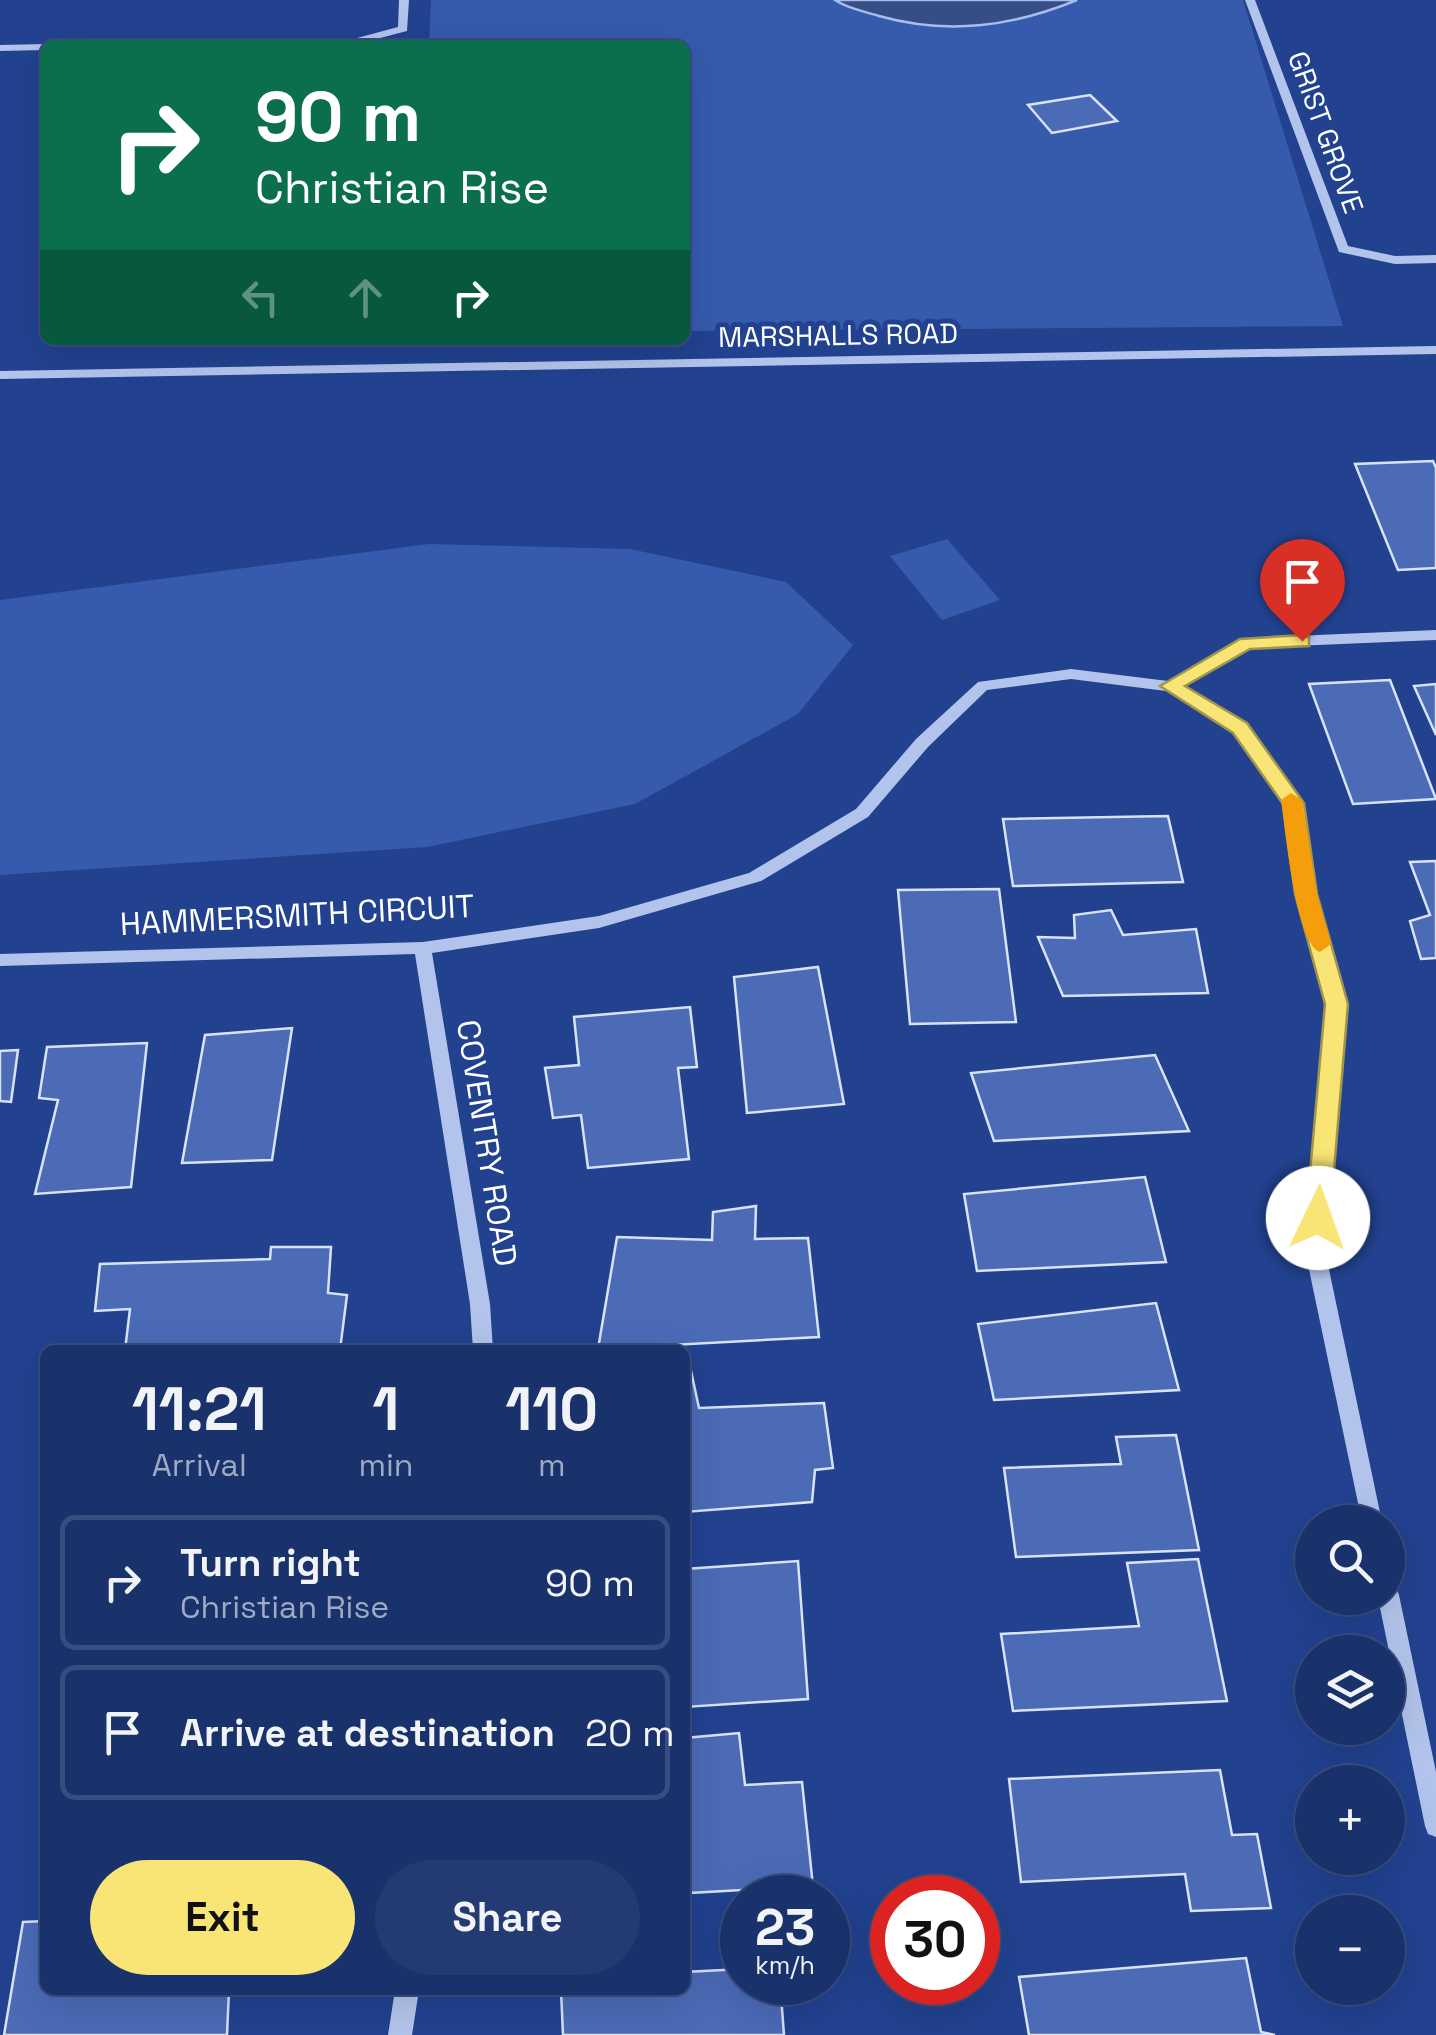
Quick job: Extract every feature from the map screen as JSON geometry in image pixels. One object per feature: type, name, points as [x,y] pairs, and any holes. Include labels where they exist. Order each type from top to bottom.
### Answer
[{"type":"street","points":[[361,40],[404,29],[404,0]]},
{"type":"street","name":"GRIST GROVE","points":[[1250,0],[1343,249],[1395,260],[1436,260]]},
{"type":"street","points":[[0,48],[40,47]]},
{"type":"street","name":"MARSHALLS ROAD","points":[[0,375],[1436,350]]},
{"type":"street","points":[[1170,686],[1246,643],[1436,635]]},
{"type":"street","name":"HAMMERSMITH CIRCUIT","points":[[0,960],[423,948],[599,922],[755,876],[862,812],[922,743],[983,686],[1071,674],[1170,686],[1240,728],[1294,803],[1306,894],[1336,1004],[1324,1110],[1316,1254],[1368,1505]]},
{"type":"street","name":"COVENTRY ROAD","points":[[423,948],[480,1304],[482,1345]]},
{"type":"street","points":[[1392,1615],[1436,1826]]},
{"type":"street","points":[[400,2035],[406,1995]]},
{"type":"shaded area","points":[[431,0],[1243,0],[1343,326],[690,331],[690,40],[429,40]]},
{"type":"shaded area","points":[[835,0],[1077,0],[1028,17],[954,26],[904,22],[856,10]]},
{"type":"shaded area","points":[[947,539],[1000,600],[942,620],[890,556]]},
{"type":"shaded area","points":[[429,544],[630,549],[786,582],[853,645],[798,714],[635,804],[427,847],[0,875],[0,600]]},
{"type":"building","points":[[1090,95],[1117,121],[1052,133],[1028,105]]},
{"type":"building","points":[[1433,461],[1436,568],[1398,570],[1355,464]]},
{"type":"building","points":[[1390,680],[1436,799],[1353,804],[1309,684]]},
{"type":"building","points":[[1436,684],[1436,735],[1414,686]]},
{"type":"building","points":[[1168,816],[1183,882],[1013,886],[1003,819]]},
{"type":"building","points":[[1436,861],[1436,958],[1421,959],[1410,921],[1430,915],[1410,862]]},
{"type":"building","points":[[999,889],[1016,1022],[910,1024],[898,890]]},
{"type":"building","points":[[1111,910],[1123,935],[1196,929],[1208,993],[1063,996],[1038,937],[1075,938],[1074,915]]},
{"type":"building","points":[[818,967],[844,1104],[747,1113],[734,977]]},
{"type":"building","points":[[690,1007],[697,1067],[678,1068],[689,1159],[588,1168],[581,1115],[553,1118],[545,1068],[579,1065],[574,1017]]},
{"type":"building","points":[[292,1028],[272,1160],[182,1163],[205,1035]]},
{"type":"building","points":[[147,1043],[131,1187],[35,1194],[58,1100],[39,1098],[47,1047]]},
{"type":"building","points":[[18,1050],[11,1102],[0,1101],[0,1051]]},
{"type":"building","points":[[1155,1055],[1189,1131],[994,1141],[971,1073]]},
{"type":"building","points":[[1145,1177],[1166,1262],[977,1271],[964,1194]]},
{"type":"building","points":[[756,1206],[755,1239],[808,1238],[819,1337],[599,1345],[617,1237],[712,1240],[713,1212]]},
{"type":"building","points":[[271,1247],[331,1247],[328,1293],[347,1295],[341,1345],[126,1345],[130,1309],[95,1311],[100,1264],[270,1259]]},
{"type":"building","points":[[1156,1303],[1179,1390],[994,1400],[978,1324]]},
{"type":"building","points":[[690,1371],[699,1408],[824,1403],[833,1468],[815,1470],[812,1502],[690,1512]]},
{"type":"building","points":[[1176,1435],[1199,1550],[1016,1557],[1004,1468],[1121,1464],[1116,1437]]},
{"type":"building","points":[[1198,1559],[1227,1701],[1013,1711],[1001,1634],[1139,1626],[1127,1563]]},
{"type":"building","points":[[798,1561],[808,1699],[690,1707],[690,1569]]},
{"type":"building","points":[[739,1733],[745,1785],[802,1782],[812,1875],[720,1875],[720,1891],[690,1893],[690,1738]]},
{"type":"building","points":[[1220,1770],[1232,1835],[1257,1834],[1271,1908],[1191,1911],[1185,1874],[1021,1882],[1009,1779]]},
{"type":"building","points":[[40,1921],[40,1995],[229,1995],[227,2035],[4,2035],[23,1922]]},
{"type":"building","points":[[1246,1958],[1261,2032],[1275,2035],[1029,2035],[1019,1977]]},
{"type":"building","points":[[720,1970],[720,2005],[782,2005],[784,2035],[563,2035],[561,1995],[690,1995],[690,1972]]},
{"type":"slow traffic","points":[[1291,800],[1306,894],[1320,944]]},
{"type":"route","points":[[1302,641],[1246,643],[1170,686],[1240,728],[1294,803],[1306,894],[1336,1004],[1324,1110],[1318,1218]]}]
